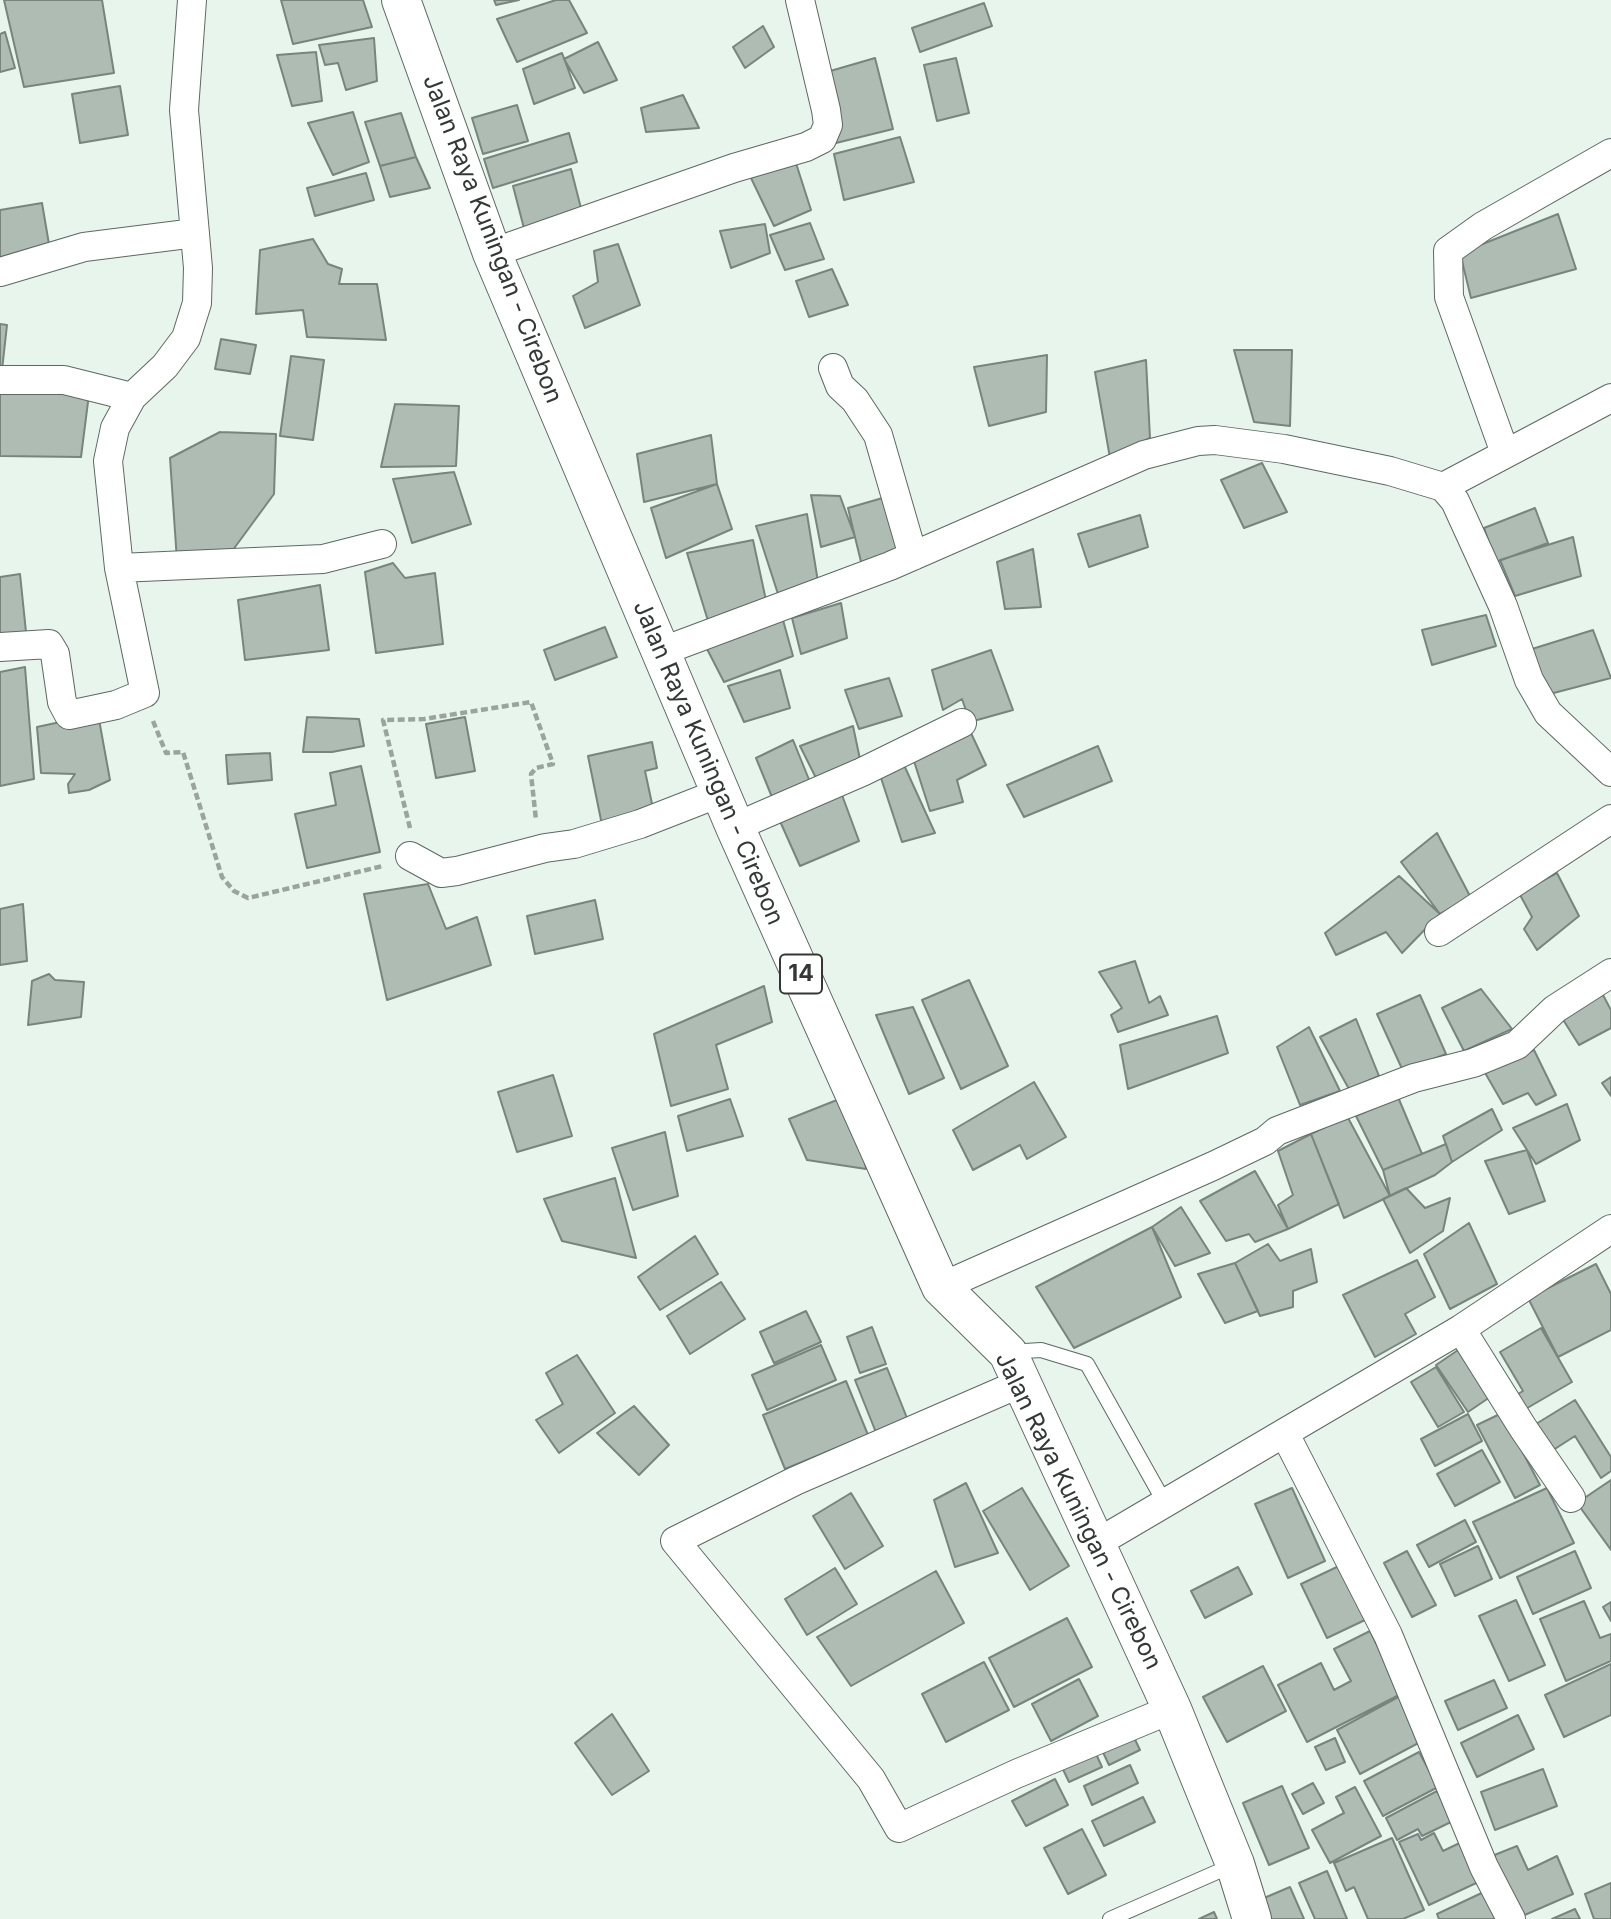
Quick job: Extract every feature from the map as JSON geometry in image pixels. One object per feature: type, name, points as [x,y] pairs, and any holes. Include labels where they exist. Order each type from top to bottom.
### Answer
[{"type":"highway","name":"Jalan Raya Kuningan - Cirebon","points":[[401,0],[492,253],[735,827],[941,1287],[1014,1368],[1172,1709],[1235,1864],[1252,1919]]},
{"type":"street","points":[[0,647],[49,644],[55,654],[65,711],[73,716],[116,705],[145,693],[119,568],[109,496],[108,461],[115,428],[132,397],[165,366],[186,338],[197,303],[195,233],[184,110],[192,0]]},
{"type":"street","points":[[492,253],[734,168],[806,147],[822,139],[828,125],[826,110],[800,0]]},
{"type":"street","points":[[1505,453],[1449,297],[1448,251],[1483,226],[1611,153]]},
{"type":"street","points":[[0,272],[84,247],[195,233]]},
{"type":"street","points":[[833,368],[840,386],[855,400],[878,435],[913,556]]},
{"type":"street","points":[[0,380],[75,382],[132,397]]},
{"type":"street","points":[[1443,487],[1611,398]]},
{"type":"street","points":[[660,652],[913,556],[1144,455],[1198,441],[1284,449],[1390,471],[1443,487],[1455,501],[1503,606],[1529,680],[1548,713],[1611,772]]},
{"type":"street","points":[[119,568],[323,559],[382,544]]},
{"type":"street","points":[[735,827],[862,772],[962,723]]},
{"type":"street","points":[[410,856],[441,873],[457,872],[545,848],[574,844],[640,824],[722,792]]},
{"type":"street","points":[[1439,932],[1611,819]]},
{"type":"street","points":[[941,1287],[1213,1167],[1277,1131],[1414,1078],[1473,1063],[1517,1045],[1555,1009],[1611,973]]},
{"type":"street","points":[[1097,1544],[1166,1506],[1461,1329],[1611,1229]]},
{"type":"street","points":[[1461,1329],[1522,1428],[1571,1498]]},
{"type":"street","points":[[1014,1368],[675,1541],[872,1779],[899,1828],[1172,1709]]},
{"type":"street","points":[[1285,1434],[1388,1635],[1484,1867],[1511,1919]]},
{"type":"lane","points":[[1014,1368],[1041,1350],[1087,1364],[1166,1506]]},
{"type":"lane","points":[[1110,1919],[1235,1864]]},
{"type":"path","points":[[145,693],[166,753],[183,752],[222,877],[234,891],[248,898],[399,862],[410,856],[414,844],[383,720],[424,719],[531,702],[553,764],[536,768],[531,774],[535,817]]},
{"type":"building","points":[[4,0],[102,0],[114,73],[24,87]]},
{"type":"building","points":[[281,0],[363,0],[372,27],[293,44]]},
{"type":"building","points":[[494,0],[519,0],[496,5]]},
{"type":"building","points":[[556,0],[569,0],[587,33],[517,62],[497,19]]},
{"type":"building","points":[[984,3],[992,26],[920,52],[912,28]]},
{"type":"building","points":[[763,26],[774,47],[745,68],[733,47]]},
{"type":"building","points":[[5,32],[15,68],[0,72],[0,34]]},
{"type":"building","points":[[374,38],[377,81],[346,90],[338,63],[325,65],[319,45]]},
{"type":"building","points":[[598,42],[617,80],[584,93],[564,59]]},
{"type":"building","points":[[316,52],[322,101],[292,106],[277,55]]},
{"type":"building","points":[[562,53],[575,88],[534,104],[523,69]]},
{"type":"building","points":[[875,58],[893,129],[836,143],[820,74]]},
{"type":"building","points":[[956,58],[969,113],[937,121],[924,65]]},
{"type":"building","points":[[120,86],[128,135],[80,143],[72,94]]},
{"type":"building","points":[[683,95],[699,128],[646,132],[641,108]]},
{"type":"building","points":[[517,105],[528,141],[483,154],[472,118]]},
{"type":"building","points":[[353,112],[369,162],[333,175],[308,123]]},
{"type":"building","points":[[401,113],[416,157],[380,166],[365,122]]},
{"type":"building","points":[[569,133],[577,162],[493,188],[484,159]]},
{"type":"building","points":[[900,137],[914,182],[844,200],[834,154]]},
{"type":"building","points":[[416,157],[430,188],[390,197],[380,166]]},
{"type":"building","points":[[794,157],[811,210],[774,226],[751,178]]},
{"type":"building","points":[[571,169],[584,220],[526,236],[513,186]]},
{"type":"building","points":[[366,173],[374,200],[315,216],[307,188]]},
{"type":"building","points":[[42,203],[50,250],[0,259],[0,210]]},
{"type":"building","points":[[1558,214],[1576,269],[1471,298],[1460,253]]},
{"type":"building","points":[[810,223],[824,259],[785,270],[770,235]]},
{"type":"building","points":[[765,224],[770,253],[731,268],[720,231]]},
{"type":"building","points":[[313,239],[328,264],[342,269],[339,284],[377,284],[386,340],[307,337],[303,310],[256,314],[260,250]]},
{"type":"building","points":[[618,244],[640,305],[585,328],[573,296],[598,282],[594,251]]},
{"type":"building","points":[[832,269],[848,305],[809,317],[796,281]]},
{"type":"building","points":[[0,324],[7,325],[2,370],[0,370]]},
{"type":"building","points":[[221,339],[256,345],[250,374],[215,369]]},
{"type":"building","points":[[1234,350],[1292,350],[1290,426],[1254,422]]},
{"type":"building","points":[[1047,355],[1046,412],[989,426],[974,367]]},
{"type":"building","points":[[291,356],[324,360],[313,440],[280,436]]},
{"type":"building","points":[[1146,360],[1150,438],[1110,458],[1095,372]]},
{"type":"building","points":[[0,394],[89,394],[81,457],[0,456]]},
{"type":"building","points":[[395,404],[459,406],[456,466],[381,467]]},
{"type":"building","points":[[220,432],[276,434],[274,494],[227,558],[177,561],[170,458]]},
{"type":"building","points":[[711,435],[717,484],[644,502],[637,454]]},
{"type":"building","points":[[1262,463],[1287,512],[1244,528],[1221,480]]},
{"type":"building","points":[[454,472],[471,524],[412,543],[393,479]]},
{"type":"building","points":[[717,484],[732,529],[666,558],[651,508]]},
{"type":"building","points":[[811,495],[840,496],[855,537],[821,547]]},
{"type":"building","points":[[886,497],[904,554],[862,566],[848,508]]},
{"type":"building","points":[[1535,508],[1548,543],[1496,562],[1484,528]]},
{"type":"building","points":[[807,514],[818,582],[778,594],[756,526]]},
{"type":"building","points":[[1140,515],[1148,547],[1089,567],[1078,534]]},
{"type":"building","points":[[1573,537],[1581,576],[1515,596],[1500,560]]},
{"type":"building","points":[[753,540],[767,605],[709,624],[687,553]]},
{"type":"building","points":[[1033,549],[1041,607],[1005,609],[997,562]]},
{"type":"building","points":[[393,563],[405,578],[435,573],[443,644],[376,653],[365,572]]},
{"type":"building","points":[[20,574],[26,632],[0,635],[0,577]]},
{"type":"building","points":[[320,585],[329,650],[245,660],[238,600]]},
{"type":"building","points":[[841,603],[847,638],[801,654],[792,618]]},
{"type":"building","points":[[1486,615],[1496,646],[1432,665],[1422,630]]},
{"type":"building","points":[[783,620],[793,656],[724,682],[706,647]]},
{"type":"building","points":[[605,627],[617,657],[555,680],[544,650]]},
{"type":"building","points":[[1593,630],[1611,678],[1546,695],[1532,649]]},
{"type":"building","points":[[991,650],[1013,710],[970,722],[962,699],[943,710],[932,670]]},
{"type":"building","points":[[25,667],[34,779],[0,786],[0,672]]},
{"type":"building","points":[[780,670],[790,708],[744,722],[728,686]]},
{"type":"building","points":[[889,678],[902,716],[859,729],[845,690]]},
{"type":"building","points":[[98,714],[110,780],[89,790],[69,793],[68,784],[75,774],[41,773],[37,727]]},
{"type":"building","points":[[307,717],[359,719],[364,746],[332,752],[303,752]]},
{"type":"building","points":[[465,717],[475,771],[436,778],[426,724]]},
{"type":"building","points":[[853,726],[861,764],[819,784],[800,746]]},
{"type":"building","points":[[970,731],[986,765],[957,780],[963,802],[930,811],[912,755]]},
{"type":"building","points":[[793,740],[812,787],[774,802],[756,758]]},
{"type":"building","points":[[652,742],[657,768],[645,771],[654,813],[602,825],[588,756]]},
{"type":"building","points":[[1098,746],[1112,781],[1024,817],[1007,785]]},
{"type":"building","points":[[270,753],[272,780],[228,784],[226,755]]},
{"type":"building","points":[[904,765],[935,833],[902,842],[880,775]]},
{"type":"building","points":[[361,766],[380,852],[307,868],[295,814],[336,805],[330,773]]},
{"type":"building","points":[[842,795],[859,841],[800,866],[779,819]]},
{"type":"building","points":[[1437,833],[1471,898],[1440,914],[1401,862]]},
{"type":"building","points":[[1557,873],[1579,916],[1537,950],[1524,929],[1532,917],[1519,893]]},
{"type":"building","points":[[1399,876],[1440,914],[1402,953],[1386,932],[1336,955],[1325,933]]},
{"type":"building","points":[[428,884],[446,929],[477,917],[491,965],[387,1000],[364,894]]},
{"type":"building","points":[[595,900],[603,939],[535,954],[527,916]]},
{"type":"building","points":[[23,904],[27,961],[0,965],[0,909]]},
{"type":"building","points":[[1135,961],[1149,1003],[1160,996],[1168,1015],[1118,1032],[1111,1015],[1122,1008],[1099,972]]},
{"type":"building","points":[[49,974],[55,980],[84,982],[81,1017],[28,1025],[32,981]]},
{"type":"building","points":[[969,980],[1008,1066],[961,1089],[922,1000]]},
{"type":"building","points":[[764,986],[772,1022],[716,1045],[728,1089],[671,1106],[654,1034]]},
{"type":"building","points":[[1481,989],[1512,1029],[1464,1051],[1442,1008]]},
{"type":"building","points":[[1420,995],[1446,1054],[1403,1071],[1377,1014]]},
{"type":"building","points":[[1603,995],[1611,1010],[1611,1028],[1579,1045],[1562,1018]]},
{"type":"building","points":[[913,1007],[944,1078],[909,1094],[876,1015]]},
{"type":"building","points":[[1217,1016],[1228,1053],[1128,1089],[1120,1045]]},
{"type":"building","points":[[1356,1019],[1379,1076],[1349,1089],[1320,1037]]},
{"type":"building","points":[[1309,1027],[1340,1091],[1300,1105],[1277,1047]]},
{"type":"building","points":[[1534,1050],[1556,1095],[1536,1105],[1528,1093],[1503,1104],[1484,1071]]},
{"type":"building","points":[[553,1075],[572,1136],[517,1152],[498,1092]]},
{"type":"building","points":[[1611,1077],[1611,1096],[1602,1083]]},
{"type":"building","points":[[1034,1082],[1066,1137],[1027,1159],[1020,1145],[973,1170],[953,1130]]},
{"type":"building","points":[[1398,1097],[1422,1154],[1383,1170],[1356,1116]]},
{"type":"building","points":[[842,1098],[863,1147],[866,1169],[807,1160],[789,1119]]},
{"type":"building","points":[[730,1099],[743,1136],[687,1151],[678,1116]]},
{"type":"building","points":[[1567,1104],[1580,1140],[1536,1164],[1513,1128]]},
{"type":"building","points":[[1492,1109],[1502,1130],[1452,1162],[1443,1136]]},
{"type":"building","points":[[1347,1116],[1390,1196],[1344,1218],[1311,1134]]},
{"type":"building","points":[[665,1132],[678,1196],[633,1210],[612,1148]]},
{"type":"building","points":[[1311,1134],[1339,1204],[1288,1229],[1278,1205],[1293,1195],[1278,1151]]},
{"type":"building","points":[[1446,1144],[1452,1162],[1435,1175],[1390,1196],[1383,1170]]},
{"type":"building","points":[[1527,1150],[1545,1201],[1509,1214],[1485,1161]]},
{"type":"building","points":[[1255,1171],[1288,1229],[1255,1242],[1249,1234],[1226,1241],[1200,1201]]},
{"type":"building","points":[[615,1178],[636,1258],[562,1241],[544,1199]]},
{"type":"building","points":[[1406,1188],[1425,1208],[1450,1198],[1443,1231],[1410,1253],[1383,1199]]},
{"type":"building","points":[[1181,1207],[1210,1253],[1175,1266],[1152,1227]]},
{"type":"building","points":[[1469,1223],[1497,1284],[1450,1309],[1424,1254]]},
{"type":"building","points":[[1152,1227],[1181,1297],[1074,1348],[1036,1287]]},
{"type":"building","points":[[695,1236],[718,1274],[660,1310],[638,1277]]},
{"type":"building","points":[[1268,1244],[1280,1261],[1311,1249],[1317,1282],[1293,1291],[1293,1307],[1260,1316],[1235,1263]]},
{"type":"building","points":[[1417,1260],[1435,1297],[1405,1314],[1416,1334],[1375,1357],[1343,1295]]},
{"type":"building","points":[[1235,1263],[1258,1311],[1225,1323],[1198,1274]]},
{"type":"building","points":[[1596,1264],[1611,1294],[1611,1330],[1558,1357],[1528,1298]]},
{"type":"building","points":[[721,1282],[745,1319],[690,1354],[667,1316]]},
{"type":"building","points":[[806,1311],[821,1342],[774,1363],[760,1332]]},
{"type":"building","points":[[872,1327],[886,1364],[860,1373],[847,1337]]},
{"type":"building","points":[[1541,1328],[1572,1382],[1517,1414],[1509,1399],[1523,1391],[1500,1352]]},
{"type":"building","points":[[1467,1344],[1499,1391],[1468,1412],[1436,1365]]},
{"type":"building","points":[[821,1345],[836,1380],[767,1410],[752,1375]]},
{"type":"building","points":[[577,1355],[615,1413],[559,1453],[536,1420],[563,1404],[546,1373]]},
{"type":"building","points":[[1436,1367],[1464,1412],[1438,1427],[1411,1382]]},
{"type":"building","points":[[887,1368],[909,1423],[877,1435],[855,1380]]},
{"type":"building","points":[[846,1381],[868,1435],[785,1469],[763,1415]]},
{"type":"building","points":[[1575,1400],[1611,1457],[1611,1471],[1601,1478],[1575,1436],[1547,1454],[1531,1427]]},
{"type":"building","points":[[634,1406],[669,1445],[639,1475],[597,1433]]},
{"type":"building","points":[[1502,1413],[1540,1485],[1515,1498],[1477,1425]]},
{"type":"building","points":[[1468,1414],[1482,1441],[1435,1466],[1421,1439]]},
{"type":"building","points":[[1482,1450],[1500,1482],[1455,1506],[1437,1474]]},
{"type":"building","points":[[1611,1480],[1611,1550],[1577,1503]]},
{"type":"building","points":[[966,1483],[998,1553],[955,1567],[934,1500]]},
{"type":"building","points":[[1022,1488],[1069,1566],[1030,1590],[983,1511]]},
{"type":"building","points":[[1292,1488],[1325,1561],[1288,1578],[1255,1504]]},
{"type":"building","points":[[1547,1488],[1574,1543],[1500,1578],[1473,1522]]},
{"type":"building","points":[[851,1493],[883,1546],[845,1569],[813,1516]]},
{"type":"building","points":[[1465,1520],[1476,1542],[1429,1567],[1417,1545]]},
{"type":"building","points":[[1478,1546],[1492,1579],[1455,1596],[1440,1564]]},
{"type":"building","points":[[1407,1551],[1436,1605],[1412,1617],[1384,1563]]},
{"type":"building","points":[[1575,1551],[1591,1588],[1533,1614],[1517,1577]]},
{"type":"building","points":[[1339,1566],[1365,1620],[1327,1638],[1301,1584]]},
{"type":"building","points":[[1238,1567],[1252,1594],[1205,1618],[1191,1591]]},
{"type":"building","points":[[835,1568],[857,1604],[807,1635],[785,1599]]},
{"type":"building","points":[[936,1571],[964,1623],[851,1686],[817,1637]]},
{"type":"building","points":[[1516,1600],[1545,1665],[1509,1681],[1479,1616]]},
{"type":"building","points":[[1584,1601],[1600,1638],[1611,1634],[1611,1661],[1566,1681],[1540,1619]]},
{"type":"building","points":[[1611,1602],[1611,1621],[1603,1607]]},
{"type":"building","points":[[1067,1618],[1092,1667],[1014,1707],[989,1658]]},
{"type":"building","points":[[1370,1631],[1401,1694],[1307,1742],[1278,1685],[1321,1663],[1334,1690],[1351,1681],[1334,1649]]},
{"type":"building","points":[[984,1662],[1009,1710],[946,1742],[922,1694]]},
{"type":"building","points":[[1611,1664],[1611,1715],[1564,1737],[1545,1695]]},
{"type":"building","points":[[1263,1666],[1286,1711],[1227,1742],[1203,1697]]},
{"type":"building","points":[[1079,1679],[1098,1716],[1051,1741],[1032,1704]]},
{"type":"building","points":[[1494,1680],[1507,1708],[1458,1730],[1445,1701]]},
{"type":"building","points":[[1402,1695],[1426,1739],[1360,1774],[1337,1730]]},
{"type":"building","points":[[612,1714],[649,1771],[612,1795],[575,1743]]},
{"type":"building","points":[[1518,1715],[1534,1749],[1477,1777],[1461,1743]]},
{"type":"building","points":[[1130,1729],[1140,1750],[1109,1765],[1099,1744]]},
{"type":"building","points":[[1335,1738],[1345,1762],[1326,1770],[1315,1747]]},
{"type":"building","points":[[1092,1745],[1102,1767],[1069,1782],[1059,1761]]},
{"type":"building","points":[[1419,1752],[1438,1787],[1383,1816],[1364,1781]]},
{"type":"building","points":[[1130,1765],[1138,1783],[1092,1805],[1084,1786]]},
{"type":"building","points":[[1543,1769],[1557,1806],[1495,1830],[1481,1792]]},
{"type":"building","points":[[1055,1779],[1068,1805],[1026,1826],[1012,1801]]},
{"type":"building","points":[[1313,1783],[1324,1803],[1303,1814],[1292,1794]]},
{"type":"building","points":[[1282,1786],[1309,1848],[1269,1865],[1243,1803]]},
{"type":"building","points":[[1355,1787],[1381,1836],[1330,1863],[1312,1830],[1344,1813],[1336,1797]]},
{"type":"building","points":[[1437,1791],[1453,1821],[1422,1836],[1418,1829],[1397,1840],[1386,1818]]},
{"type":"building","points":[[1143,1797],[1155,1822],[1104,1846],[1092,1821]]},
{"type":"building","points":[[1082,1829],[1106,1875],[1068,1894],[1044,1848]]},
{"type":"building","points":[[1434,1833],[1443,1851],[1468,1839],[1487,1878],[1429,1905],[1399,1842],[1418,1834],[1421,1840]]},
{"type":"building","points":[[1392,1838],[1424,1910],[1403,1919],[1368,1919],[1354,1887],[1346,1891],[1334,1863]]},
{"type":"building","points":[[1517,1846],[1528,1870],[1557,1856],[1573,1894],[1520,1917],[1492,1856]]},
{"type":"building","points":[[1327,1871],[1347,1919],[1315,1919],[1299,1883]]},
{"type":"building","points":[[1611,1883],[1611,1919],[1594,1919],[1585,1894]]},
{"type":"building","points":[[1290,1887],[1304,1919],[1256,1919],[1250,1904]]},
{"type":"building","points":[[1488,1890],[1497,1919],[1439,1919],[1437,1914]]},
{"type":"building","points":[[1575,1909],[1580,1919],[1552,1919]]},
{"type":"building","points":[[1214,1912],[1217,1919],[1199,1919]]}]
